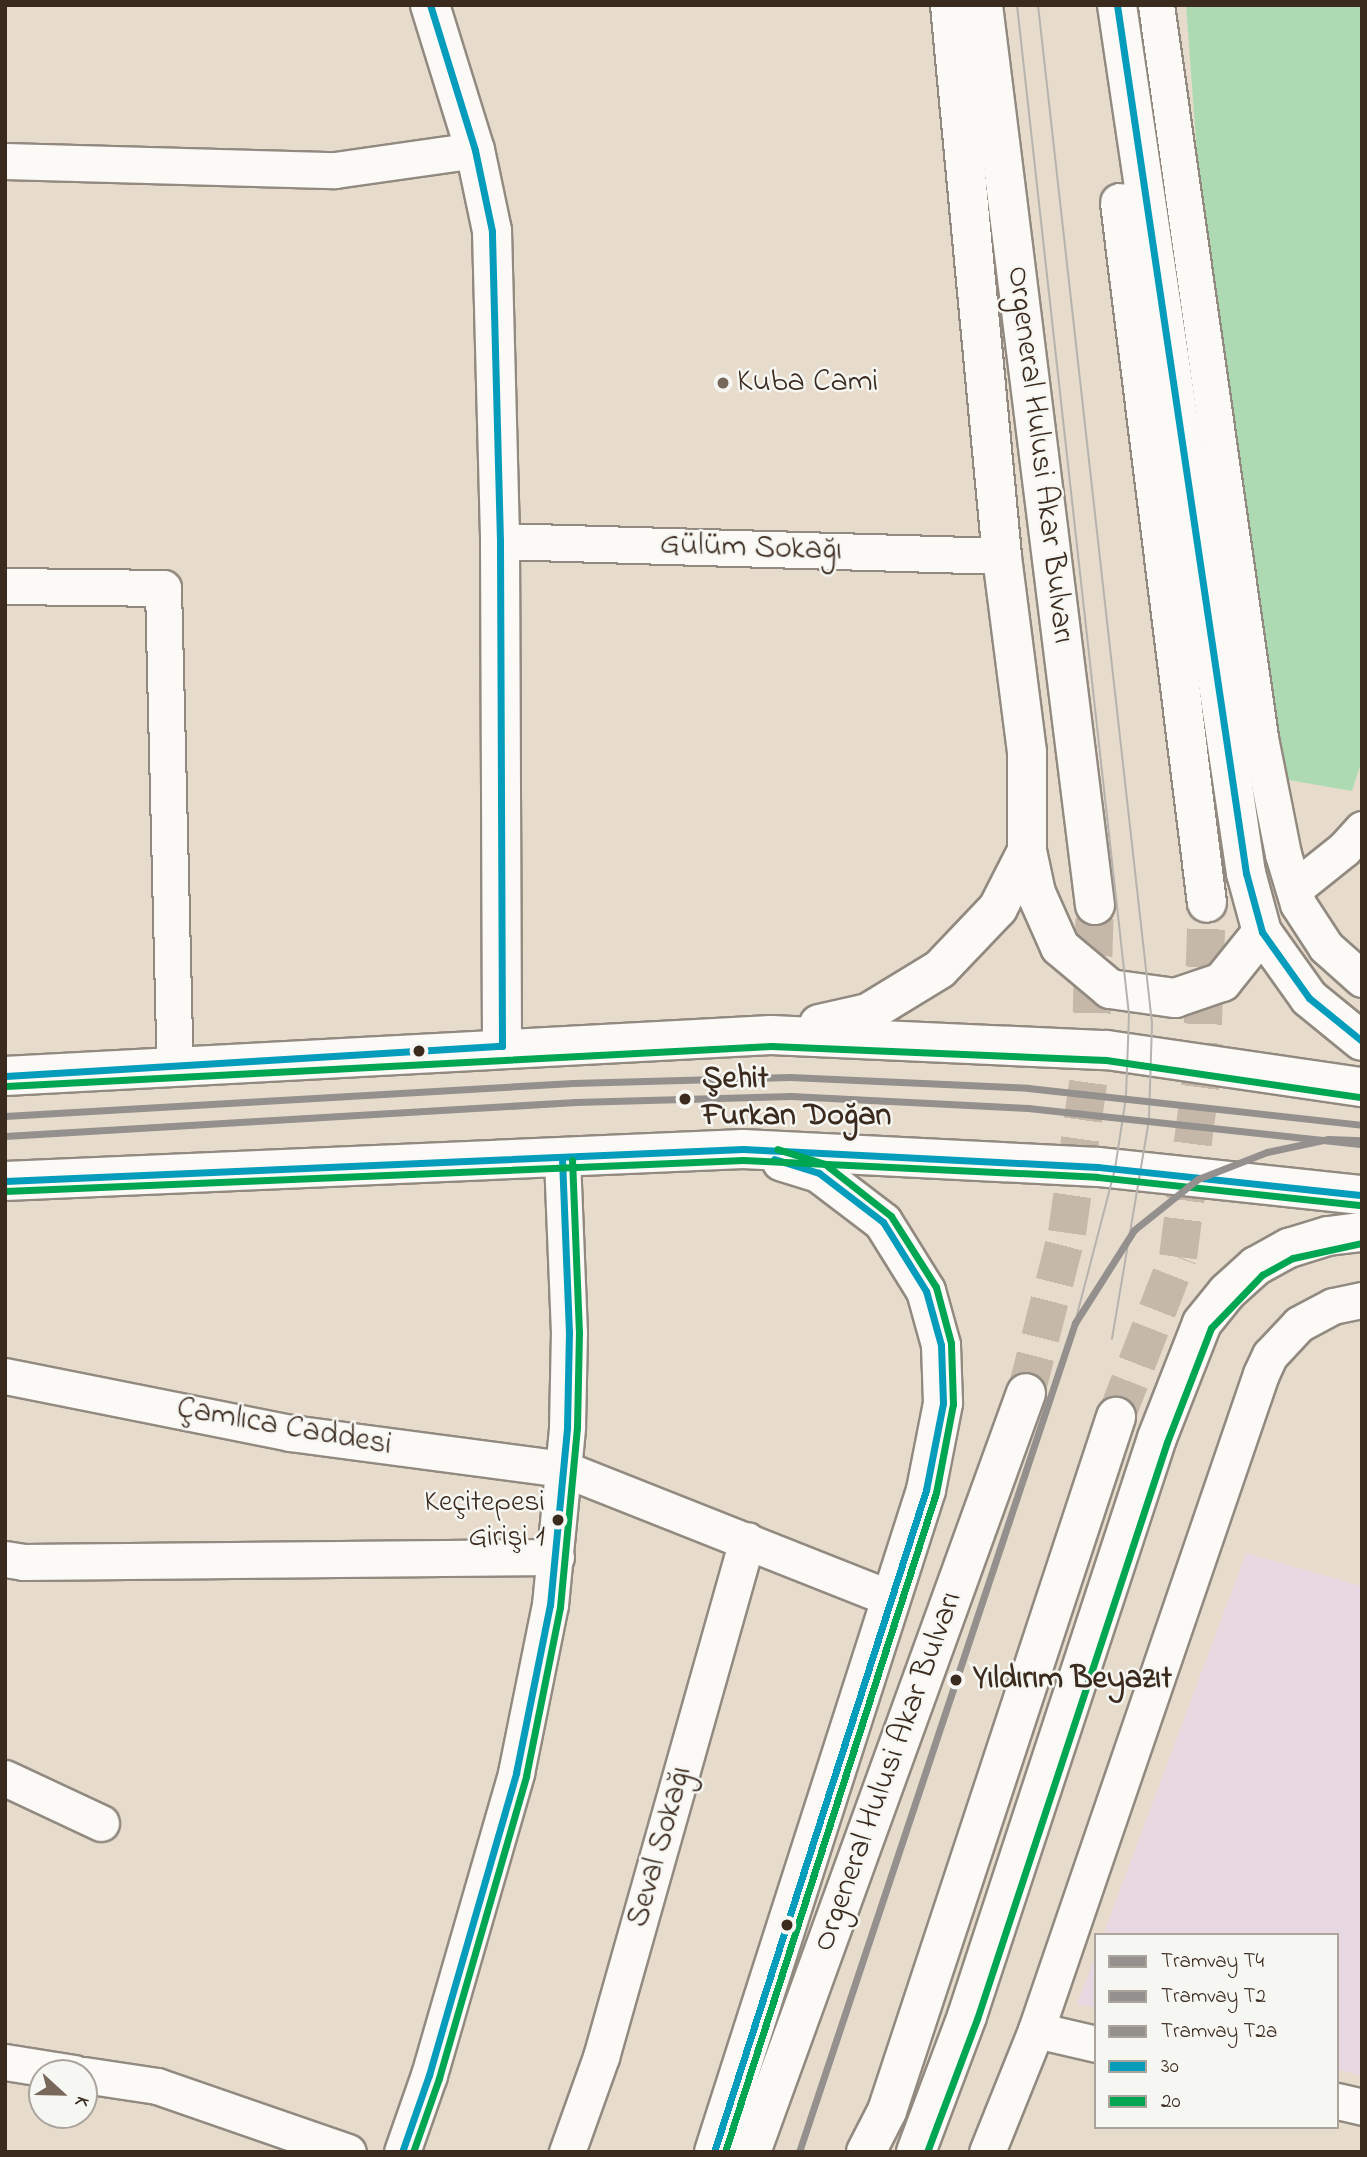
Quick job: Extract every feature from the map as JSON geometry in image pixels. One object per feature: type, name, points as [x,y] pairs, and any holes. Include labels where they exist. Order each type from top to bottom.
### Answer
[{"type":"main road","points":[[430,5],[475,150],[492,231],[500,541],[502,1046]]},
{"type":"main road","points":[[950,5],[1002,556],[1027,752],[1027,851],[1036,893],[1060,947],[1110,989],[1175,998],[1222,982],[1262,932]]},
{"type":"main road","name":"Orgeneral Hulusi Akar Bulvarı","points":[[983,5],[1095,905]]},
{"type":"main road","points":[[1096,5],[1207,903]]},
{"type":"main road","points":[[1117,5],[1246,873],[1262,932],[1309,998],[1362,1041]]},
{"type":"main road","points":[[771,1035],[868,1013],[940,969],[998,908],[1027,851]]},
{"type":"main road","points":[[5,1076],[502,1046],[771,1035],[1107,1050],[1362,1087]]},
{"type":"main road","points":[[714,2152],[926,1490],[943,1403],[941,1345],[926,1291],[883,1222],[819,1173],[743,1149]]},
{"type":"main road","points":[[5,1181],[562,1160],[743,1149],[1098,1167],[1362,1195]]},
{"type":"main road","points":[[916,2152],[967,2016],[1157,1438],[1202,1323],[1227,1292],[1256,1266],[1289,1248],[1328,1236],[1362,1232]]},
{"type":"main road","name":"Orgeneral Hulusi Akar Bulvarı","points":[[751,2152],[1026,1393]]},
{"type":"main road","points":[[866,2152],[887,2110],[1116,1417]]},
{"type":"street","points":[[1156,5],[1260,738],[1294,889],[1326,947],[1362,979]]},
{"type":"street","points":[[5,160],[335,170],[475,150]]},
{"type":"street","name":"Gülüm Sokağı","points":[[500,541],[1002,556]]},
{"type":"street","points":[[5,586],[163,588],[175,1067]]},
{"type":"street","points":[[1294,889],[1345,849],[1362,829]]},
{"type":"street","points":[[402,2152],[429,2075],[516,1773],[556,1557],[564,1469],[569,1333],[562,1160]]},
{"type":"street","points":[[987,2152],[1036,2030],[1261,1374],[1270,1355],[1299,1324],[1333,1306],[1362,1300]]},
{"type":"street","name":"Çamlıca Caddesi","points":[[5,1376],[290,1433],[564,1469],[747,1539],[890,1598]]},
{"type":"street","name":"Seval Sokağı","points":[[567,2152],[601,2057],[747,1539]]},
{"type":"street","points":[[5,1559],[23,1562],[556,1557]]},
{"type":"street","points":[[5,1778],[101,1824]]},
{"type":"street","points":[[1036,2030],[1094,2044]]},
{"type":"street","points":[[5,2062],[28,2066]]},
{"type":"street","points":[[98,2077],[157,2086],[348,2152]]},
{"type":"street","points":[[1339,2101],[1362,2107]]},
{"type":"shaded area","points":[[1246,1553],[1362,1586],[1362,2076],[1339,2070],[1339,1933],[1104,1933]]},
{"type":"shaded area","points":[[1094,1958],[1094,2008],[1077,2004]]},
{"type":"green space","points":[[1186,5],[1362,5],[1362,760],[1352,791],[1254,774],[1206,274]]},
{"type":"tunnel","points":[[1116,1417],[1178,1257],[1201,1081],[1207,903]]},
{"type":"tunnel","points":[[1026,1393],[1067,1233],[1090,1070],[1095,905]]},
{"type":"tram line","points":[[1017,5],[1129,1014],[1126,1097],[1115,1169],[1075,1323]]},
{"type":"tram line","points":[[1038,5],[1152,1023],[1149,1120],[1112,1339]]},
{"type":"tram line","name":"T2","points":[[5,1116],[573,1083],[790,1077],[1028,1088],[1362,1125]]},
{"type":"tram line","name":"T2a","points":[[5,1136],[576,1102],[791,1096],[1028,1108],[1362,1144]]},
{"type":"tram line","name":"T4","points":[[799,2152],[1075,1323],[1134,1230],[1198,1179],[1267,1152],[1328,1139],[1362,1140]]},
{"type":"transit line","name":"30","points":[[5,1076],[502,1046],[500,541],[492,231],[475,150],[430,5]]},
{"type":"transit line","name":"30","points":[[1117,5],[1246,873],[1262,932],[1309,998],[1362,1041]]},
{"type":"transit line","name":"20","points":[[6,1086],[771,1046],[1106,1060],[1360,1097]]},
{"type":"transit line","name":"30","points":[[5,1181],[743,1149],[1098,1167],[1362,1195]]},
{"type":"transit line","name":"20","points":[[725,2152],[936,1493],[953,1404],[951,1343],[936,1287],[891,1216],[825,1164],[777,1149]]},
{"type":"transit line","name":"30","points":[[714,2152],[926,1490],[943,1403],[941,1345],[926,1291],[883,1222],[819,1173],[774,1159]]},
{"type":"transit line","name":"30","points":[[402,2152],[429,2075],[516,1773],[550,1605],[567,1427],[569,1333],[562,1160]]},
{"type":"transit line","name":"20","points":[[413,2152],[439,2078],[526,1776],[560,1607],[577,1427],[579,1333],[572,1160]]},
{"type":"transit line","name":"20","points":[[5,1191],[743,1160],[1097,1177],[1361,1205]]},
{"type":"transit line","name":"20","points":[[927,2152],[977,2019],[1167,1442],[1211,1328],[1262,1275],[1293,1258],[1362,1243]]},
{"type":"place","name":"Kuba Cami","points":[[723,383]]},
{"type":"place","name":"Şehit Furkan Doğan","points":[[685,1099]]},
{"type":"place","name":"Keçitepesi Girişi 1","points":[[558,1520]]},
{"type":"place","name":"Yıldırım Beyazıt","points":[[956,1680]]}]
